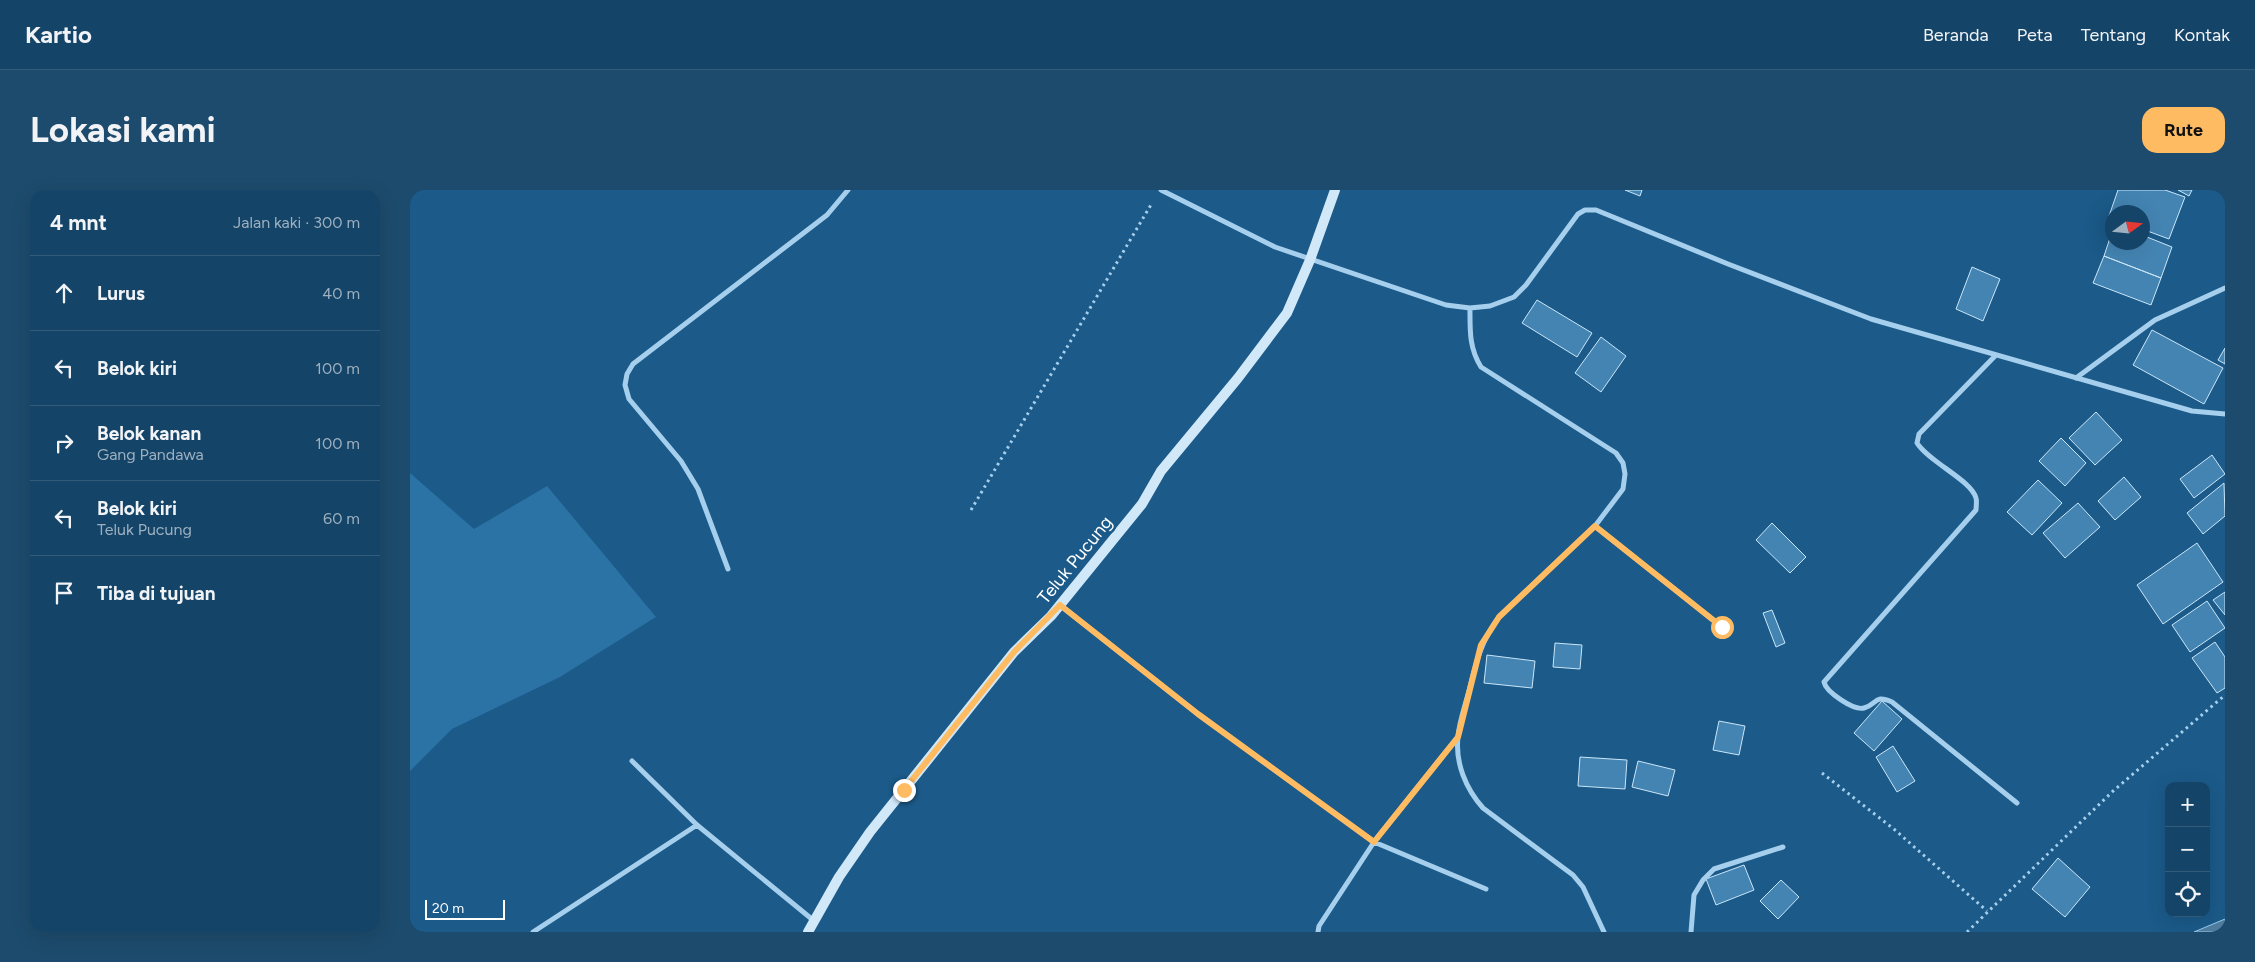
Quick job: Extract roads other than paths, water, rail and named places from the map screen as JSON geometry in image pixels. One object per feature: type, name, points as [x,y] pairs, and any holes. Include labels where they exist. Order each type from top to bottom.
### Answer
[{"type":"street","points":[[728,569],[698,489],[681,461],[629,399],[625,385],[627,374],[633,364],[827,215],[848,190]]},
{"type":"street","points":[[1161,190],[1275,247],[1446,305],[1470,308],[1490,306],[1514,297],[1526,285],[1578,214],[1585,210],[1596,210],[1728,264],[1871,319],[2192,411],[2225,414]]},
{"type":"street","name":"Teluk Pucung","points":[[808,932],[870,832],[1014,652],[1060,605],[1142,504],[1161,471],[1238,378],[1287,313],[1310,260],[1335,190]]},
{"type":"street","points":[[2076,378],[2156,320],[2225,288]]},
{"type":"street","points":[[1470,308],[1470,341],[1474,357],[1481,367],[1616,453],[1623,463],[1625,474],[1623,489],[1595,526],[1499,617],[1488,632],[1481,645],[1476,662],[1458,737],[1460,765],[1473,797],[1483,808],[1573,875],[1583,887],[1604,932]]},
{"type":"street","points":[[1996,355],[1919,434],[1917,443],[1922,451],[1970,488],[1976,498],[1976,510],[1824,682],[1828,691],[1855,708],[1864,708],[1877,699],[1883,698],[1892,702],[2017,803]]},
{"type":"street","points":[[1595,526],[1722,627]]},
{"type":"street","points":[[1060,605],[1198,714],[1374,842],[1486,889]]},
{"type":"street","points":[[1318,932],[1319,926],[1374,842],[1458,737]]},
{"type":"street","points":[[632,761],[697,825],[814,920]]},
{"type":"street","points":[[533,932],[697,825]]},
{"type":"street","points":[[1691,932],[1694,895],[1702,880],[1714,869],[1783,847]]}]
